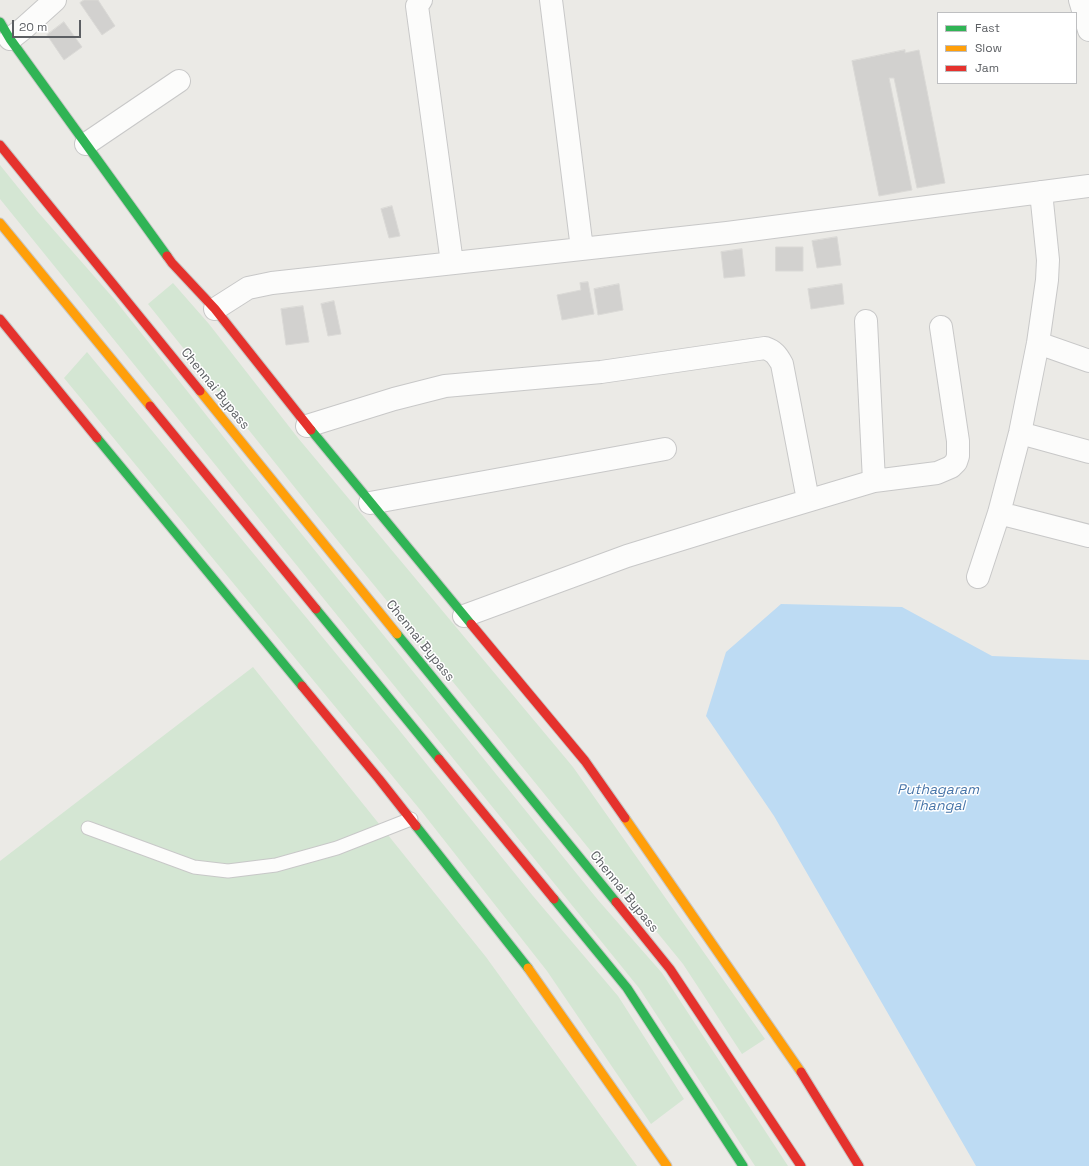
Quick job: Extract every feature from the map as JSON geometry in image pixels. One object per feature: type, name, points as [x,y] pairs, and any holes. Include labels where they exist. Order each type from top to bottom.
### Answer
[{"type":"main road","points":[[5,31],[172,263],[215,309],[370,503],[585,761],[791,1057],[859,1166]]},
{"type":"main road","name":"Chennai Bypass","points":[[0,145],[670,969],[801,1166]]},
{"type":"main road","points":[[0,223],[628,988],[743,1166]]},
{"type":"main road","points":[[0,319],[136,487],[410,819],[539,982],[668,1166]]},
{"type":"street","points":[[5,31],[24,28],[55,0]]},
{"type":"street","points":[[421,0],[417,6],[452,263]]},
{"type":"street","points":[[551,0],[582,249]]},
{"type":"street","points":[[1080,0],[1089,30]]},
{"type":"street","points":[[86,144],[179,81]]},
{"type":"street","points":[[215,309],[248,288],[272,283],[727,233],[1089,186]]},
{"type":"street","points":[[978,577],[999,513],[1020,433],[1038,343],[1047,280],[1048,260],[1041,192]]},
{"type":"street","points":[[866,321],[874,481]]},
{"type":"street","points":[[464,616],[627,556],[808,500],[874,481],[937,473],[951,467],[956,462],[958,456],[958,441],[941,327]]},
{"type":"street","points":[[1038,343],[1089,361]]},
{"type":"street","points":[[307,426],[394,399],[445,386],[601,372],[765,348],[773,350],[782,364],[808,500]]},
{"type":"street","points":[[1020,433],[1089,452]]},
{"type":"street","points":[[370,503],[665,450]]},
{"type":"street","points":[[999,513],[1089,536]]},
{"type":"lane","points":[[88,828],[194,867],[228,871],[276,865],[336,848],[410,819]]},
{"type":"green space","points":[[0,165],[37,211],[115,300],[249,469],[598,900],[662,973],[788,1166],[755,1166],[639,988],[0,199]]},
{"type":"green space","points":[[173,283],[209,324],[298,438],[573,767],[765,1039],[742,1054],[683,964],[316,514],[148,304]]},
{"type":"green space","points":[[87,352],[395,725],[533,896],[618,996],[684,1099],[651,1124],[547,971],[422,812],[64,378]]},
{"type":"green space","points":[[253,667],[486,957],[637,1166],[0,1166],[0,861]]},
{"type":"water","name":"Puthagaram Thangal","points":[[781,604],[902,607],[992,656],[1089,660],[1089,1166],[976,1166],[774,816],[706,716],[726,652]]},
{"type":"building","points":[[84,0],[98,0],[115,26],[102,35],[80,3]]},
{"type":"building","points":[[64,22],[82,47],[64,60],[47,35]]},
{"type":"building","points":[[905,50],[905,53],[919,50],[945,183],[917,188],[894,78],[889,78],[912,190],[879,196],[852,61]]},
{"type":"building","points":[[392,206],[400,236],[389,238],[381,209]]},
{"type":"building","points":[[837,237],[841,265],[817,268],[812,241]]},
{"type":"building","points":[[776,247],[803,247],[803,271],[776,271]]},
{"type":"building","points":[[742,249],[745,276],[724,278],[721,252]]},
{"type":"building","points":[[588,282],[594,314],[562,320],[557,295],[581,290],[580,283]]},
{"type":"building","points":[[619,284],[623,310],[598,315],[594,289]]},
{"type":"building","points":[[842,284],[844,304],[811,309],[808,289]]},
{"type":"building","points":[[334,301],[341,334],[328,336],[321,304]]},
{"type":"building","points":[[303,306],[309,342],[286,345],[281,309]]},
{"type":"traffic: fast","points":[[0,22],[10,39],[167,256]]},
{"type":"traffic: fast","points":[[311,430],[471,624]]},
{"type":"traffic: fast","points":[[97,438],[302,686]]},
{"type":"traffic: fast","points":[[316,609],[439,759]]},
{"type":"traffic: fast","points":[[397,634],[616,902]]},
{"type":"traffic: fast","points":[[416,826],[528,968]]},
{"type":"traffic: fast","points":[[554,899],[627,988],[743,1166]]},
{"type":"traffic: slow","points":[[0,223],[150,406]]},
{"type":"traffic: slow","points":[[200,391],[397,634]]},
{"type":"traffic: slow","points":[[625,818],[801,1072]]},
{"type":"traffic: slow","points":[[528,968],[667,1166]]},
{"type":"traffic: jam","points":[[0,145],[200,391]]},
{"type":"traffic: jam","points":[[167,256],[215,309],[311,430]]},
{"type":"traffic: jam","points":[[0,319],[97,438]]},
{"type":"traffic: jam","points":[[150,406],[316,609]]},
{"type":"traffic: jam","points":[[471,624],[585,761],[625,818]]},
{"type":"traffic: jam","points":[[302,686],[416,826]]},
{"type":"traffic: jam","points":[[439,759],[554,899]]},
{"type":"traffic: jam","points":[[616,902],[670,969],[801,1166]]},
{"type":"traffic: jam","points":[[801,1072],[859,1166]]}]
